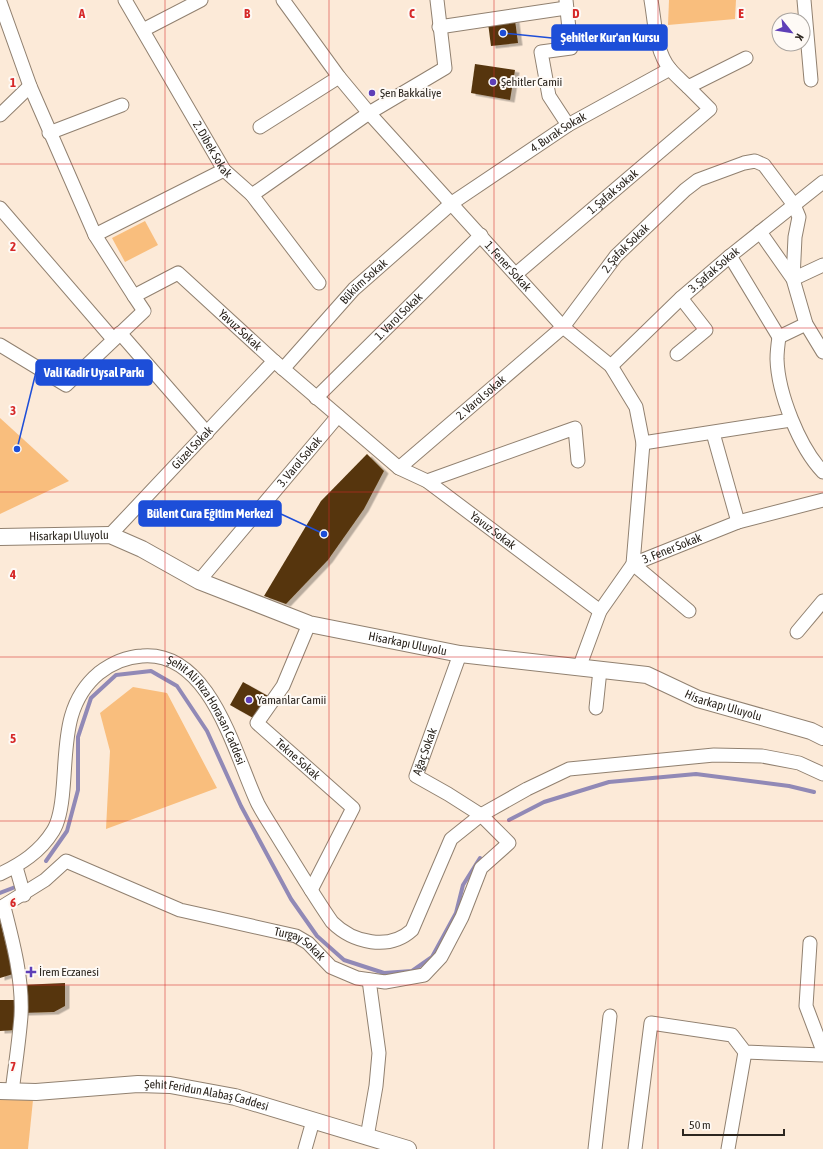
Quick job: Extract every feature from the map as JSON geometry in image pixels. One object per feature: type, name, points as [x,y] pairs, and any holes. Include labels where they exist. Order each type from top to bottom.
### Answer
[{"type":"street","points":[[0,345],[66,385],[144,311],[95,235],[49,133],[30,86],[0,2],[5,0]]},
{"type":"street","name":"2. Dibek Sokak","points":[[125,0],[224,170],[252,195],[319,283]]},
{"type":"street","points":[[143,30],[201,0]]},
{"type":"street","name":"1. Fener Sokak","points":[[283,0],[339,77],[369,113],[563,327],[611,366],[636,407],[643,443],[633,564]]},
{"type":"street","points":[[252,195],[369,113],[445,68],[436,0]]},
{"type":"street","points":[[652,0],[656,34],[662,56],[670,69],[688,87],[746,58]]},
{"type":"street","points":[[804,0],[811,80]]},
{"type":"street","points":[[439,27],[566,4],[570,48],[541,52],[549,96],[568,125]]},
{"type":"street","name":"4. Burak Sokak","points":[[452,203],[568,125],[670,69]]},
{"type":"street","points":[[260,127],[339,77]]},
{"type":"street","points":[[0,115],[30,86]]},
{"type":"street","name":"1. Şafak sokak","points":[[516,274],[710,109],[688,87]]},
{"type":"street","points":[[49,133],[122,105]]},
{"type":"street","name":"2. Şafak Sokak","points":[[563,327],[616,256],[685,190],[698,180],[744,162],[756,161],[764,165],[794,205]]},
{"type":"street","points":[[95,235],[224,170]]},
{"type":"street","name":"3. Şafak Sokak","points":[[611,366],[681,298],[730,256],[823,182]]},
{"type":"street","name":"Büküm Sokak","points":[[278,365],[354,289],[452,203]]},
{"type":"street","points":[[794,205],[799,217],[795,237],[793,279],[806,324],[823,352]]},
{"type":"street","points":[[0,208],[116,336],[207,433]]},
{"type":"street","points":[[760,232],[793,279]]},
{"type":"street","name":"1. Varol Sokak","points":[[316,398],[481,235]]},
{"type":"street","points":[[730,256],[779,337],[777,359],[780,380],[791,420],[808,452],[823,472]]},
{"type":"street","points":[[793,279],[823,265]]},
{"type":"street","name":"Yavuz Sokak","points":[[134,296],[178,273],[278,365],[399,468],[427,481],[600,611]]},
{"type":"street","points":[[677,354],[706,330],[681,298]]},
{"type":"street","points":[[779,337],[806,324]]},
{"type":"street","name":"2. Varol sokak","points":[[399,468],[563,327]]},
{"type":"street","name":"Güzel Sokak","points":[[110,535],[207,433],[278,365]]},
{"type":"street","name":"3. Varol Sokak","points":[[199,581],[338,416]]},
{"type":"street","points":[[643,443],[791,420]]},
{"type":"street","points":[[427,481],[575,428],[578,461]]},
{"type":"street","points":[[712,433],[738,522]]},
{"type":"street","name":"3. Fener Sokak","points":[[580,668],[600,611],[633,564],[738,522],[823,500]]},
{"type":"street","name":"Hisarkapı Uluyolu","points":[[0,537],[110,535],[142,549],[199,581],[309,624],[460,654],[647,675],[698,699],[811,731],[823,737]]},
{"type":"street","points":[[633,564],[689,611]]},
{"type":"street","points":[[797,632],[823,601]]},
{"type":"street","name":"Tekne Sokak","points":[[309,624],[282,686],[257,723],[353,808],[311,890]]},
{"type":"street","name":"Ağaç Sokak","points":[[460,654],[416,776],[481,815]]},
{"type":"street","name":"Şehit Ali Rıza Horasan Caddesi","points":[[0,874],[16,867],[38,850],[54,830],[62,804],[69,722],[77,698],[91,680],[111,664],[129,657],[144,655],[166,659],[179,665],[192,674],[204,687],[217,710],[259,805],[332,922],[340,931],[374,942],[392,942],[404,937],[412,930],[451,839],[481,815],[527,789],[570,769],[714,755],[770,758],[799,763],[823,774]]},
{"type":"street","points":[[596,708],[600,670]]},
{"type":"street","name":"Turgay Sokak","points":[[24,894],[45,880],[66,861],[180,910],[296,936],[308,943],[331,967],[357,978],[385,982],[424,975],[441,957],[462,917],[481,868],[509,843],[481,815]]},
{"type":"street","points":[[6,1092],[21,1015],[19,979],[14,946],[2,908],[24,894],[16,867]]},
{"type":"street","points":[[810,943],[806,1006],[823,1051]]},
{"type":"street","points":[[367,1136],[376,1086],[379,1053],[369,980]]},
{"type":"street","points":[[595,1149],[610,1016]]},
{"type":"street","points":[[635,1149],[651,1023],[732,1035],[745,1052],[728,1149]]},
{"type":"street","points":[[745,1052],[823,1055]]},
{"type":"street","name":"Şehit Feridun Alabaş Caddesi","points":[[6,1092],[138,1084],[170,1086],[235,1097],[408,1149]]},
{"type":"street","points":[[305,1149],[313,1121]]},
{"type":"shaded area","points":[[669,0],[736,0],[735,19],[668,25]]},
{"type":"shaded area","points":[[145,221],[158,245],[125,262],[112,238]]},
{"type":"shaded area","points":[[0,418],[69,481],[0,514]]},
{"type":"shaded area","points":[[133,687],[167,693],[217,788],[106,829],[110,751],[100,713]]},
{"type":"shaded area","points":[[0,1097],[33,1100],[28,1149],[0,1149]]},
{"type":"building","points":[[515,20],[518,43],[491,46],[488,23]]},
{"type":"building","name":"Şehitler Camii","points":[[475,64],[515,70],[510,100],[471,93]]},
{"type":"building","points":[[367,454],[384,471],[364,509],[328,560],[286,604],[264,596],[321,501]]},
{"type":"building","name":"Yamanlar Camii","points":[[243,682],[268,696],[255,719],[230,705]]},
{"type":"building","points":[[0,920],[13,974],[0,978]]},
{"type":"building","points":[[65,983],[65,1006],[54,1012],[21,1013],[20,985]]},
{"type":"building","points":[[0,1000],[15,1000],[16,1030],[0,1031]]},
{"type":"waterway","points":[[46,861],[67,831],[78,790],[78,737],[91,698],[116,675],[151,671],[177,686],[207,731],[241,806],[291,899],[317,936],[344,960],[384,973],[412,971],[432,957],[456,913],[463,885],[480,858]]},
{"type":"waterway","points":[[509,820],[544,802],[609,782],[696,774],[789,786],[814,792]]},
{"type":"waterway","points":[[0,893],[18,886]]},
{"type":"place","name":"Şehitler Kur'an Kursu","points":[[503,33]]},
{"type":"place","name":"Şehitler Camii","points":[[493,82]]},
{"type":"place","name":"Şen Bakkaliye","points":[[372,93]]},
{"type":"place","name":"Vali Kadir Uysal Parkı","points":[[17,449]]},
{"type":"place","name":"Bülent Cura Eğitim Merkezi","points":[[324,534]]},
{"type":"place","name":"Yamanlar Camii","points":[[249,700]]},
{"type":"place","name":"İrem Eczanesi","points":[[31,972]]}]
